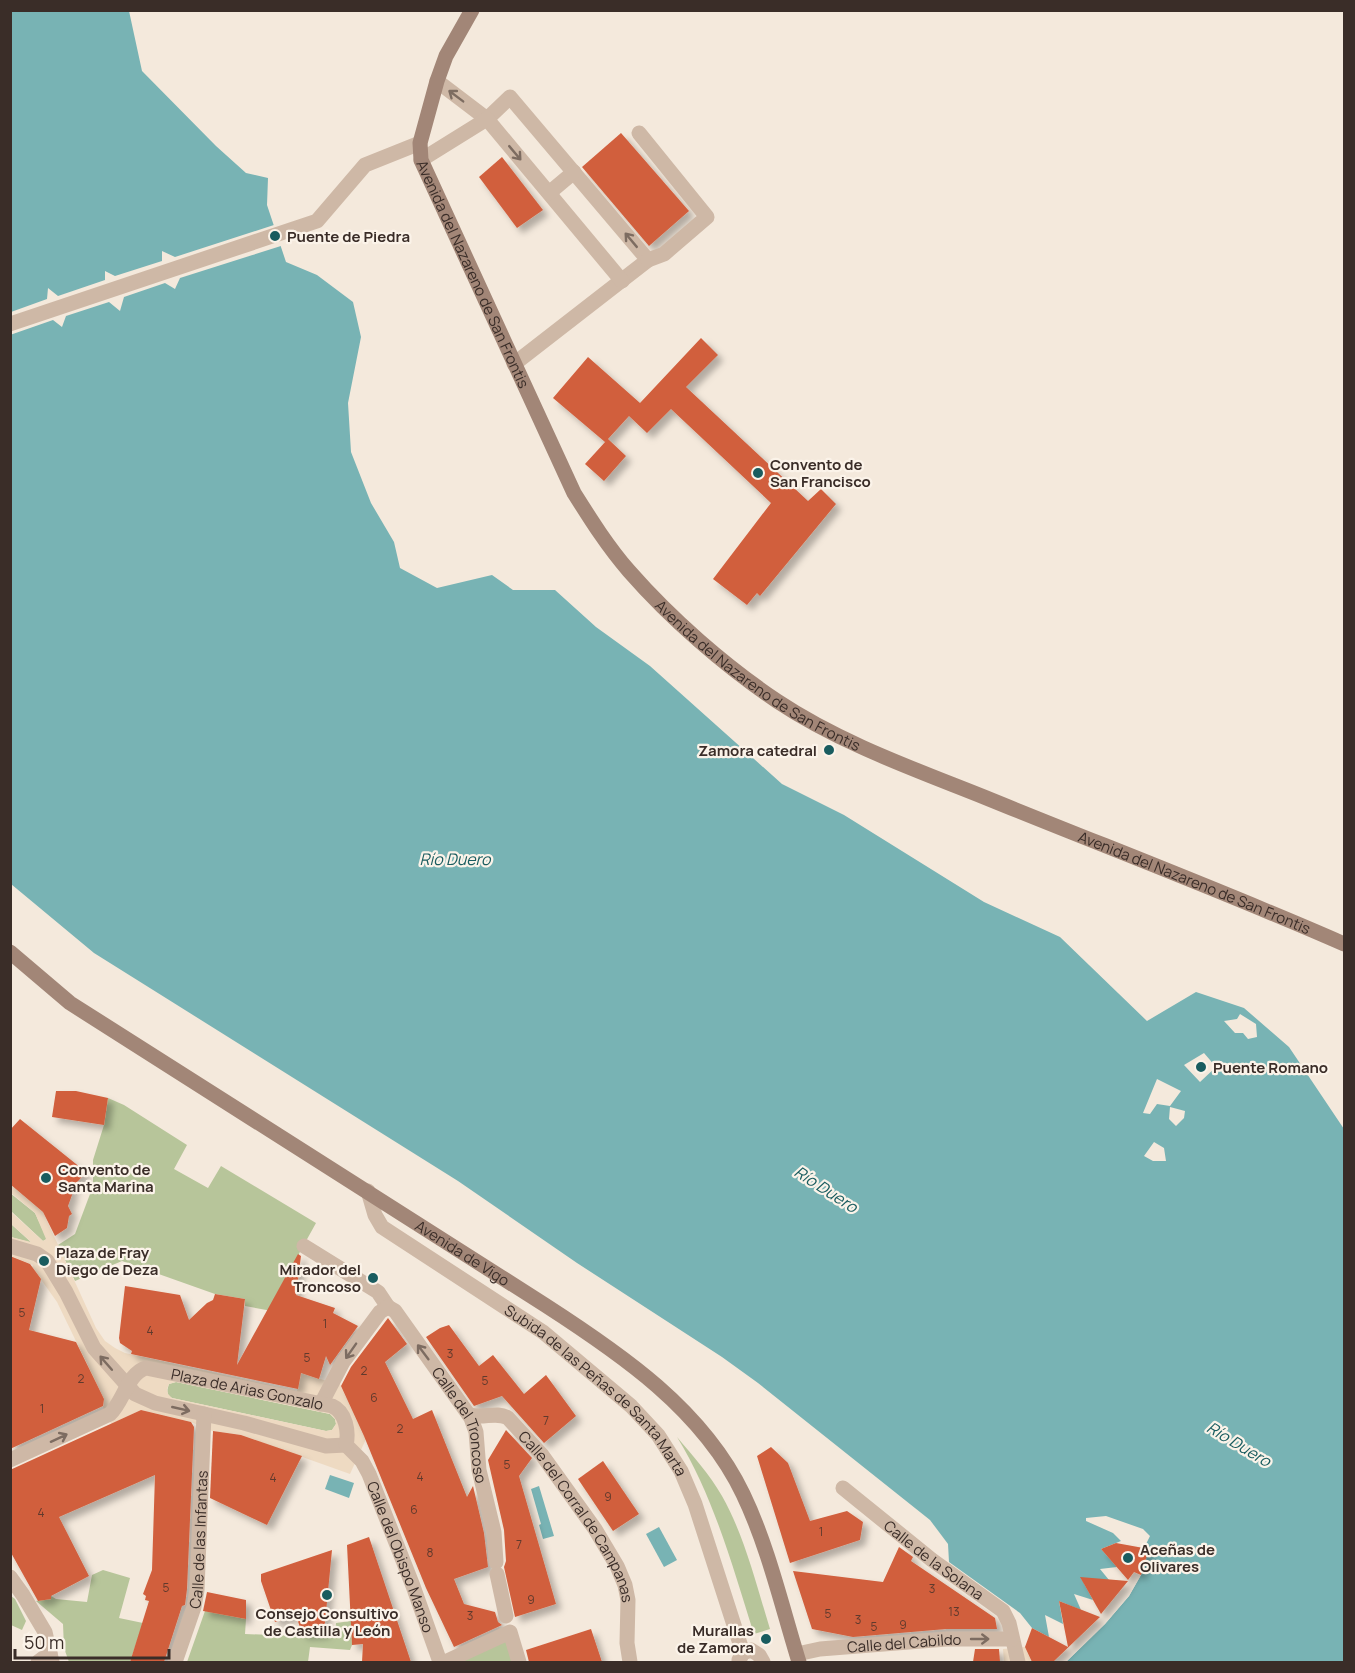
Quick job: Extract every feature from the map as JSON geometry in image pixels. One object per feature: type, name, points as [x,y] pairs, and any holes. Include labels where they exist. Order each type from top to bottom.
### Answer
[{"type":"main road","name":"Avenida del Nazareno de San Frontis","points":[[472,10],[446,56],[436,81],[420,143],[421,160],[574,493],[598,530],[630,571],[728,666],[777,701],[823,729],[1344,944]]},
{"type":"main road","name":"Avenida de Vigo","points":[[10,952],[70,1003],[591,1335],[646,1378],[690,1419],[724,1460],[743,1494],[760,1536],[798,1658]]},
{"type":"street","points":[[436,81],[487,119],[622,280]]},
{"type":"street","points":[[421,160],[487,119],[510,97],[648,260]]},
{"type":"street","points":[[514,364],[648,260],[664,254],[707,217],[639,133]]},
{"type":"street","points":[[10,324],[317,221],[365,165],[420,143]]},
{"type":"street","points":[[549,193],[574,172]]},
{"type":"street","name":"Subida de las Peñas de Santa Marta","points":[[368,1191],[375,1215],[382,1227],[543,1332],[631,1406],[658,1435],[681,1472],[695,1504],[741,1658]]},
{"type":"street","points":[[10,1246],[37,1254],[47,1261],[97,1352],[128,1388],[145,1400],[326,1446],[346,1445]]},
{"type":"street","points":[[304,1246],[378,1292],[385,1299],[388,1307],[380,1312],[343,1362],[321,1404]]},
{"type":"street","name":"Calle del Troncoso","points":[[388,1307],[395,1311],[470,1415],[476,1432],[479,1470],[493,1530],[496,1568],[508,1625],[519,1662]]},
{"type":"street","name":"Plaza de Arias Gonzalo","points":[[10,1460],[107,1416],[117,1406],[139,1371],[149,1368],[336,1408],[348,1431],[346,1445]]},
{"type":"street","name":"Calle de las Infantas","points":[[175,1662],[194,1607],[197,1590],[204,1414]]},
{"type":"street","name":"Calle del Corral de Campanas","points":[[470,1415],[476,1417],[501,1415],[508,1418],[542,1455],[600,1537],[625,1586],[629,1608],[627,1645],[630,1662]]},
{"type":"street","name":"Calle del Obispo Manso","points":[[346,1445],[358,1456],[369,1474],[442,1662]]},
{"type":"street","name":"Calle de la Solana","points":[[843,1488],[932,1560],[1003,1611],[1008,1619],[1018,1662]]},
{"type":"street","points":[[10,1577],[45,1632],[47,1659]]},
{"type":"street","points":[[442,1662],[508,1625]]},
{"type":"street","name":"Calle del Cabildo","points":[[798,1658],[820,1649],[939,1640],[1012,1639]]},
{"type":"street","points":[[741,1658],[752,1650],[763,1662]]},
{"type":"green space","points":[[108,1098],[124,1105],[187,1145],[174,1169],[208,1188],[221,1166],[316,1223],[275,1297],[272,1311],[245,1306],[245,1299],[215,1294],[122,1261],[75,1281],[58,1245],[75,1234],[93,1186],[93,1160],[104,1125]]},
{"type":"green space","points":[[10,1193],[35,1213],[47,1239],[43,1241],[11,1211]]},
{"type":"green space","points":[[11,1224],[32,1243],[11,1237]]},
{"type":"green space","points":[[176,1382],[330,1414],[336,1424],[332,1430],[326,1431],[172,1398],[168,1394],[169,1384]]},
{"type":"green space","points":[[677,1437],[712,1481],[730,1512],[749,1561],[770,1629],[754,1634],[712,1508]]},
{"type":"green space","points":[[103,1570],[130,1578],[119,1618],[143,1623],[130,1662],[69,1662],[64,1648],[63,1624],[36,1601],[51,1599],[51,1596],[56,1599],[87,1602],[92,1575]]},
{"type":"green space","points":[[11,1596],[15,1599],[26,1621],[22,1630],[11,1625]]},
{"type":"green space","points":[[205,1611],[246,1619],[245,1634],[335,1635],[336,1623],[351,1621],[352,1645],[350,1650],[310,1647],[308,1662],[187,1662]]},
{"type":"green space","points":[[506,1639],[513,1662],[457,1662]]},
{"type":"shaded area","points":[[11,1184],[43,1212],[96,1328],[105,1341],[115,1348],[125,1353],[297,1391],[301,1373],[327,1381],[338,1380],[366,1439],[350,1474],[241,1435],[212,1431],[191,1422],[141,1410],[111,1424],[103,1407],[104,1399],[57,1302],[32,1267],[33,1265],[11,1256],[11,1237],[31,1242],[11,1224],[10,1211],[43,1241],[46,1239],[35,1213],[11,1193]],"holes":[[[176,1382],[330,1414],[336,1424],[332,1430],[326,1431],[172,1398],[167,1389],[169,1384]]]},
{"type":"shaded area","points":[[1025,1647],[1032,1662],[1004,1662],[1003,1649]]},
{"type":"water","name":"Río Duero","points":[[11,11],[129,11],[142,71],[246,173],[268,178],[267,205],[286,262],[317,275],[353,302],[361,337],[348,403],[351,452],[371,503],[394,542],[400,568],[437,588],[492,575],[513,590],[555,590],[596,627],[650,666],[782,784],[844,815],[984,902],[1060,937],[1147,1021],[1196,992],[1244,1008],[1289,1047],[1344,1129],[1344,1662],[1066,1662],[1105,1624],[1129,1596],[1141,1575],[1144,1548],[1150,1536],[1143,1529],[1106,1516],[1086,1518],[1086,1521],[1113,1533],[1121,1541],[1101,1549],[1117,1567],[1100,1569],[1109,1580],[1081,1578],[1093,1600],[1074,1594],[1081,1610],[1059,1601],[1063,1624],[1045,1615],[1049,1637],[1032,1628],[1020,1613],[949,1562],[948,1544],[930,1520],[758,1383],[458,1181],[94,953],[11,884]],"holes":[[[1240,1014],[1256,1024],[1257,1037],[1248,1039],[1243,1033],[1235,1033],[1224,1021],[1237,1019]],[[1204,1053],[1216,1067],[1200,1082],[1184,1065]],[[1157,1079],[1181,1091],[1170,1106],[1157,1104],[1150,1114],[1143,1113]],[[1170,1107],[1185,1111],[1184,1118],[1176,1126],[1169,1119]],[[1154,1142],[1164,1148],[1166,1161],[1153,1161],[1144,1156]]]},
{"type":"water","points":[[330,1475],[354,1483],[349,1498],[325,1489]]},
{"type":"water","points":[[539,1486],[554,1536],[543,1539],[531,1489]]},
{"type":"water","points":[[659,1527],[677,1560],[664,1567],[646,1534]]},
{"type":"pier","name":"Puente de Piedra","points":[[277,224],[284,245],[180,278],[175,289],[165,283],[124,297],[120,311],[109,302],[66,316],[62,327],[53,320],[10,335],[11,312],[47,299],[48,288],[58,296],[105,280],[105,271],[115,276],[162,261],[162,251],[175,257]]},
{"type":"pier","points":[[1138,1574],[1141,1575],[1129,1596],[1105,1624],[1066,1662],[1063,1662],[1127,1594]]},
{"type":"building","points":[[621,133],[689,211],[649,246],[582,167]]},
{"type":"building","points":[[502,157],[543,210],[517,228],[479,177]]},
{"type":"building","name":"Convento de San Francisco","points":[[701,338],[718,355],[686,387],[808,501],[821,489],[836,504],[760,596],[757,593],[747,605],[713,579],[771,503],[671,409],[647,433],[629,416],[608,439],[626,456],[604,481],[585,464],[606,441],[553,398],[588,357],[640,403]]},
{"type":"building","points":[[56,1091],[76,1091],[108,1098],[104,1125],[52,1117]]},
{"type":"building","name":"Convento de Santa Marina","points":[[20,1119],[86,1172],[72,1188],[68,1206],[72,1214],[69,1216],[67,1228],[55,1236],[43,1212],[10,1184],[10,1130]]},
{"type":"building","points":[[298,1254],[301,1256],[296,1295],[335,1308],[333,1313],[358,1326],[330,1365],[326,1356],[319,1379],[301,1373],[298,1389],[131,1354],[132,1351],[120,1343],[125,1286],[180,1295],[189,1320],[213,1300],[215,1294],[245,1299],[237,1365]]},
{"type":"building","points":[[10,1256],[30,1264],[41,1279],[29,1330],[76,1342],[104,1399],[103,1406],[10,1449]]},
{"type":"building","points":[[388,1318],[407,1344],[385,1362],[413,1419],[432,1410],[467,1497],[473,1486],[484,1533],[488,1567],[454,1579],[464,1604],[495,1612],[498,1622],[502,1625],[454,1647],[426,1588],[364,1436],[341,1386],[351,1367]]},
{"type":"building","points":[[449,1325],[479,1366],[493,1355],[524,1394],[546,1375],[576,1416],[544,1443],[502,1396],[474,1406],[426,1337]]},
{"type":"building","points":[[141,1410],[191,1422],[194,1427],[185,1605],[182,1606],[164,1662],[130,1662],[149,1601],[145,1600],[146,1596],[143,1594],[152,1570],[155,1475],[59,1517],[89,1576],[51,1596],[51,1599],[38,1601],[10,1551],[10,1470]]},
{"type":"building","points":[[506,1430],[532,1458],[519,1476],[556,1604],[515,1617],[504,1567],[506,1561],[504,1530],[488,1460]]},
{"type":"building","points":[[213,1431],[241,1435],[302,1456],[267,1525],[210,1498]]},
{"type":"building","points":[[771,1447],[788,1463],[810,1521],[847,1511],[863,1522],[860,1540],[790,1563],[757,1456]]},
{"type":"building","points":[[603,1461],[639,1514],[613,1531],[578,1479]]},
{"type":"building","points":[[369,1537],[411,1662],[362,1662],[363,1644],[352,1645],[347,1545]]},
{"type":"building","name":"Aceñas de Olivares","points":[[1116,1543],[1149,1549],[1141,1575],[1134,1572],[1128,1580],[1101,1549]]},
{"type":"building","points":[[899,1547],[913,1557],[911,1561],[995,1618],[997,1629],[946,1629],[853,1637],[812,1629],[793,1571],[883,1582]]},
{"type":"building","points":[[332,1550],[324,1633],[302,1634],[296,1615],[275,1622],[261,1581],[261,1574]]},
{"type":"building","name":"Aceñas de Olivares","points":[[1080,1577],[1128,1581],[1101,1614]]},
{"type":"building","points":[[207,1592],[246,1600],[246,1619],[203,1611]]},
{"type":"building","points":[[1059,1601],[1100,1617],[1053,1662],[1032,1662],[1025,1647],[1032,1628],[1068,1647]]},
{"type":"building","points":[[591,1629],[602,1662],[529,1662],[526,1650]]},
{"type":"building","points":[[975,1649],[999,1649],[1000,1662],[973,1662]]},
{"type":"place","name":"Puente de Piedra","points":[[275,236]]},
{"type":"place","name":"Convento de San Francisco","points":[[758,473]]},
{"type":"place","name":"Zamora catedral","points":[[829,750]]},
{"type":"place","name":"Puente Romano","points":[[1201,1067]]},
{"type":"place","name":"Convento de Santa Marina","points":[[46,1178]]},
{"type":"place","name":"Plaza de Fray Diego de Deza","points":[[44,1261]]},
{"type":"place","name":"Mirador del Troncoso","points":[[373,1278]]},
{"type":"place","name":"Aceñas de Olivares","points":[[1128,1558]]},
{"type":"place","name":"Consejo Consultivo de Castilla y León","points":[[327,1595]]},
{"type":"place","name":"Murallas de Zamora","points":[[766,1639]]}]
